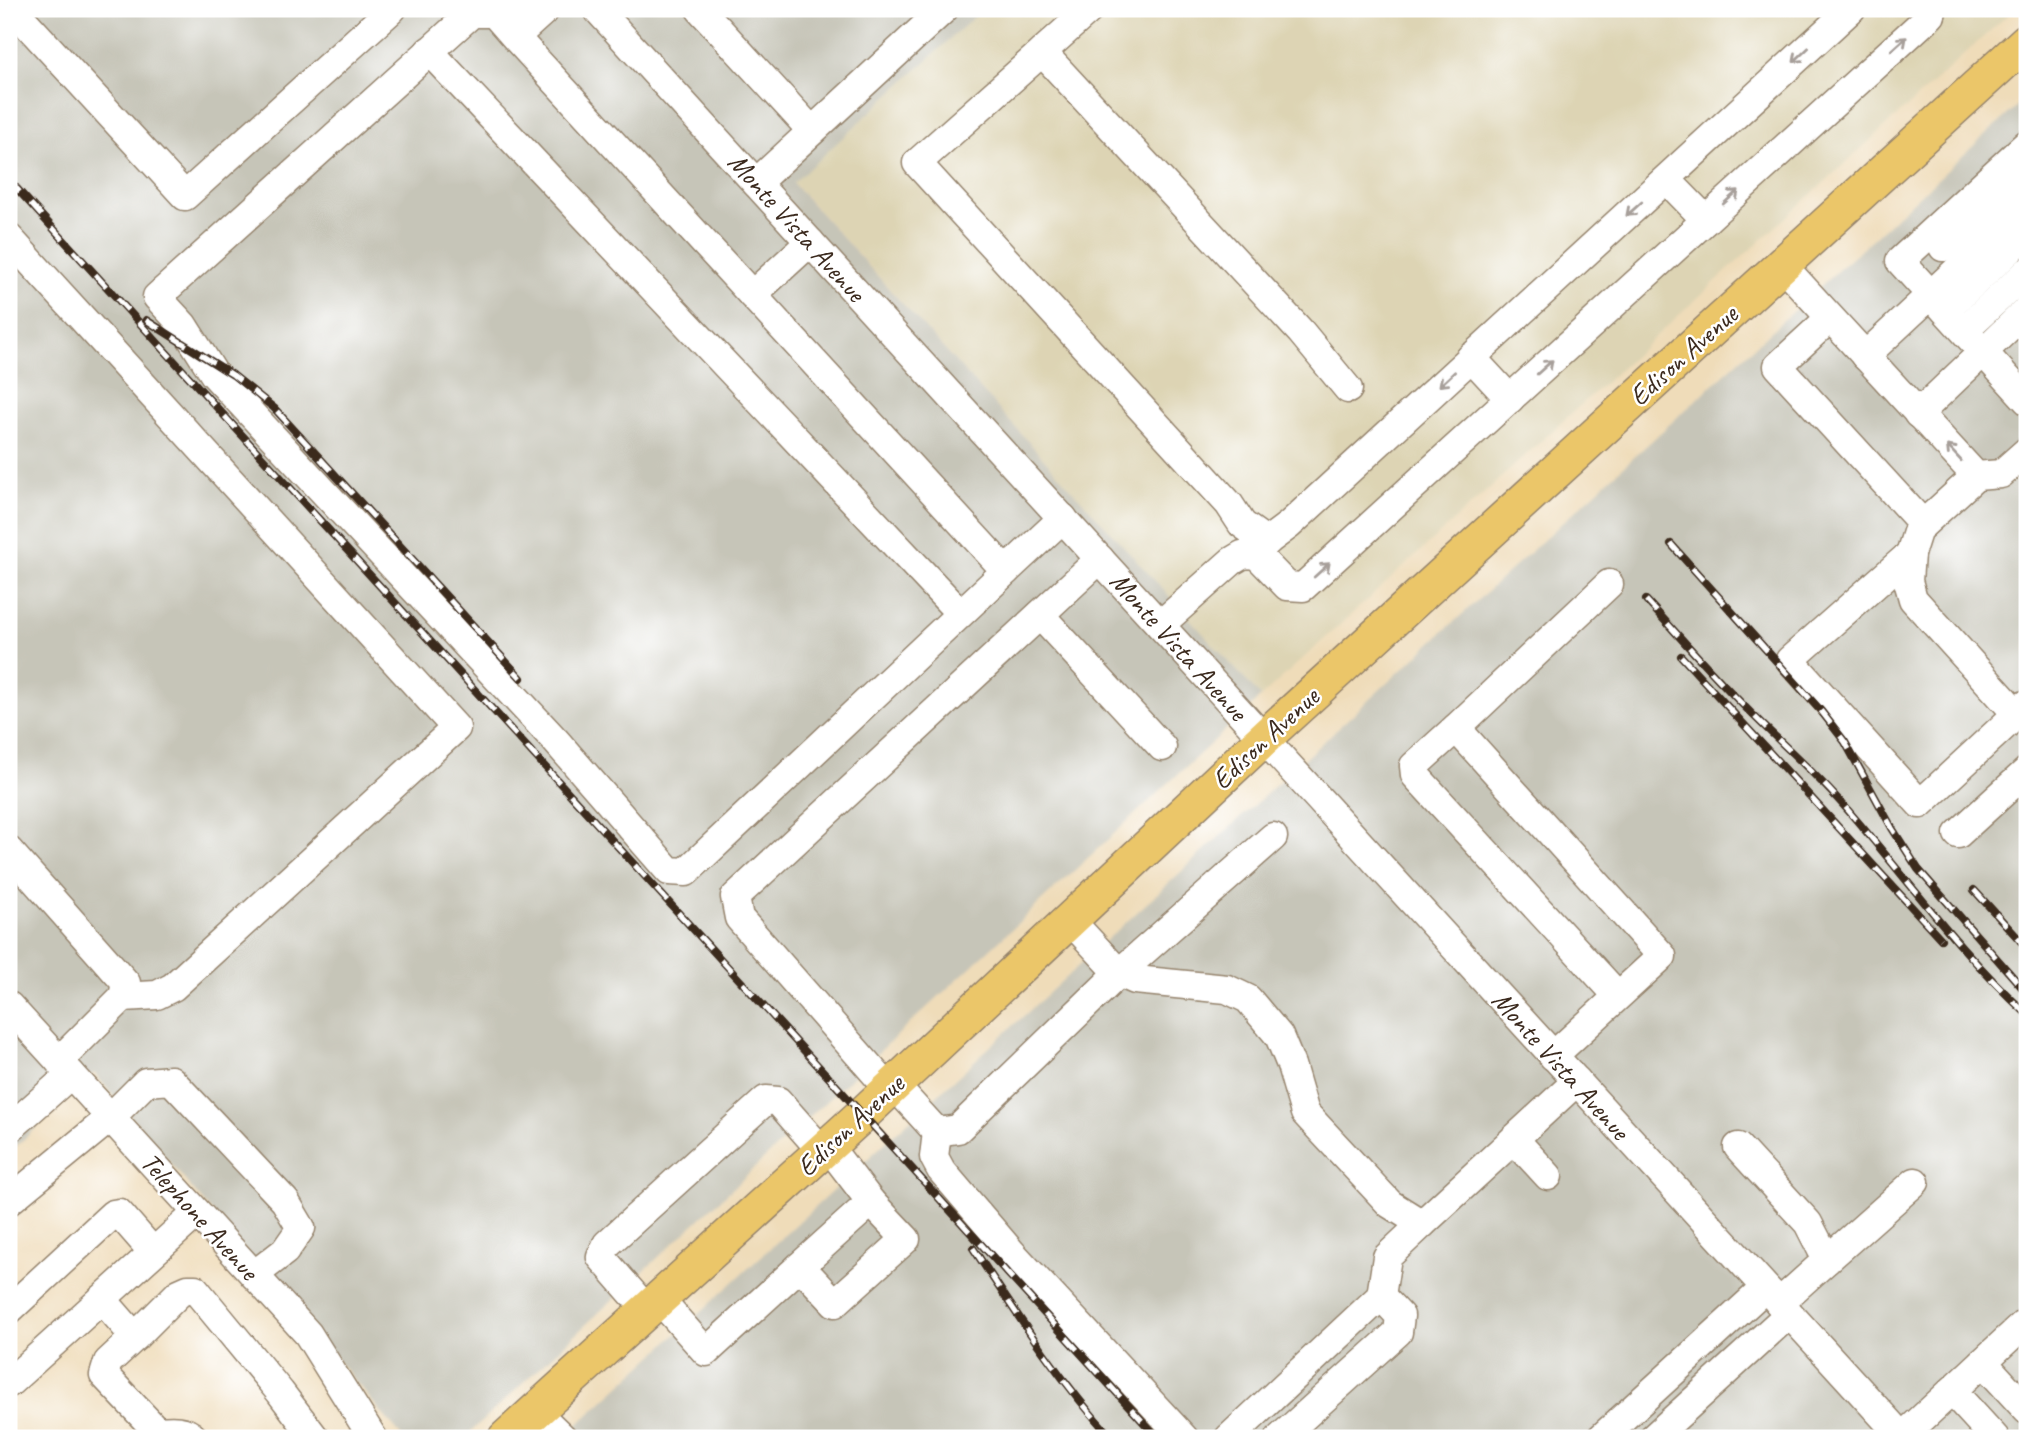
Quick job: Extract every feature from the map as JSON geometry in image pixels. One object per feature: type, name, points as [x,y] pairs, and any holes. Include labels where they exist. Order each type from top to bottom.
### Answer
[{"type":"main road","name":"Edison Avenue","points":[[506,1438],[825,1149],[1264,738],[2027,41]]},
{"type":"street","points":[[13,9],[185,196],[392,9]]},
{"type":"street","points":[[515,37],[546,9]]},
{"type":"street","name":"Monte Vista Avenue","points":[[597,9],[1902,1438]]},
{"type":"street","points":[[700,9],[812,131]]},
{"type":"street","points":[[756,183],[944,9]]},
{"type":"street","points":[[1090,9],[917,163],[1229,503],[1259,548],[1258,556],[1287,586],[1303,587],[1931,15],[1932,9]]},
{"type":"street","points":[[1160,625],[1232,561],[1259,548],[1289,525],[1851,9]]},
{"type":"street","points":[[1006,571],[494,13],[472,13],[157,297],[183,325],[214,374],[555,740],[669,871],[686,872],[1063,518]]},
{"type":"street","points":[[429,51],[960,613]]},
{"type":"street","points":[[1042,52],[1301,332],[1348,389]]},
{"type":"street","points":[[1865,356],[1929,293],[2020,184],[2027,144]]},
{"type":"street","points":[[1667,180],[1706,220]]},
{"type":"street","points":[[2020,184],[1900,261],[2027,400]]},
{"type":"street","points":[[1929,293],[2027,234]]},
{"type":"street","points":[[9,238],[456,728],[173,987],[157,995],[123,997]]},
{"type":"street","points":[[752,295],[810,242]]},
{"type":"street","points":[[1782,265],[1976,476]]},
{"type":"street","points":[[1918,414],[2027,272]]},
{"type":"street","points":[[1973,341],[2027,310]]},
{"type":"street","points":[[1830,318],[1778,366],[1923,524]]},
{"type":"street","points":[[1471,357],[1510,399]]},
{"type":"street","points":[[1910,554],[1790,660],[1920,804],[2022,709],[1913,599],[1908,581],[1910,554],[1918,528],[1976,476],[2001,474],[2027,451]]},
{"type":"street","points":[[937,1132],[892,1087],[739,918],[735,897],[1100,559]]},
{"type":"street","points":[[1609,584],[1414,766],[1415,775],[1618,996]]},
{"type":"street","points":[[1040,615],[1162,747]]},
{"type":"street","points":[[1456,728],[1662,956],[1553,1056]]},
{"type":"street","points":[[1958,834],[2027,771]]},
{"type":"street","points":[[937,1132],[958,1129],[1119,973],[1273,837]]},
{"type":"street","points":[[9,850],[126,983],[123,997],[65,1068],[9,1129]]},
{"type":"street","points":[[1070,920],[1119,973],[1135,980],[1227,989],[1248,999],[1279,1036],[1291,1065],[1305,1114],[1390,1204],[1422,1224]]},
{"type":"street","name":"Telephone Avenue","points":[[9,1006],[308,1334],[373,1438]]},
{"type":"street","points":[[9,1201],[110,1118],[146,1082],[171,1080],[285,1201],[301,1228],[285,1251],[254,1276]]},
{"type":"street","points":[[1228,1438],[1381,1296],[1387,1257],[1577,1081]]},
{"type":"street","points":[[800,1266],[835,1303],[905,1239],[825,1149],[778,1101],[766,1100],[607,1244],[600,1257],[706,1352],[800,1266],[871,1202]]},
{"type":"street","points":[[937,1132],[934,1157],[941,1170],[1012,1253],[1184,1438]]},
{"type":"street","points":[[1514,1139],[1548,1176]]},
{"type":"street","points":[[1738,1147],[1808,1223],[1827,1260]]},
{"type":"street","points":[[1601,1438],[1778,1301],[1915,1182]]},
{"type":"street","points":[[9,1310],[113,1214],[119,1213],[153,1252]]},
{"type":"street","points":[[9,1383],[197,1213]]},
{"type":"street","points":[[194,1438],[190,1433],[176,1430],[157,1431],[104,1375],[108,1362],[179,1293],[188,1289],[195,1289],[315,1438]]},
{"type":"street","points":[[1280,1438],[1398,1332],[1400,1316],[1381,1296]]},
{"type":"street","points":[[102,1299],[135,1337]]},
{"type":"street","points":[[1653,1438],[1778,1301]]},
{"type":"street","points":[[1902,1438],[2027,1321]]},
{"type":"street","points":[[1983,1362],[2027,1410]]},
{"type":"street","points":[[1952,1391],[1996,1438]]},
{"type":"street","points":[[535,1411],[563,1438]]},
{"type":"shaded area","points":[[9,9],[983,9],[793,183],[1261,697],[464,1438],[403,1438],[94,1073],[9,1153]]},
{"type":"shaded area","points":[[983,9],[2014,9],[1261,697],[793,182]]},
{"type":"shaded area","points":[[2027,97],[2027,1438],[563,1438]]},
{"type":"railway","points":[[9,180],[1158,1438]]},
{"type":"railway","points":[[146,320],[233,375],[274,408],[521,678]]},
{"type":"railway","points":[[1671,544],[1821,711],[1845,742],[1892,828],[1918,869],[2027,993]]},
{"type":"railway","points":[[1646,600],[1738,699],[1840,801],[1958,942],[2027,1014]]},
{"type":"railway","points":[[1681,656],[1941,939]]},
{"type":"railway","points":[[1974,890],[2027,948]]},
{"type":"railway","points":[[973,1248],[1056,1370],[1112,1438]]}]
